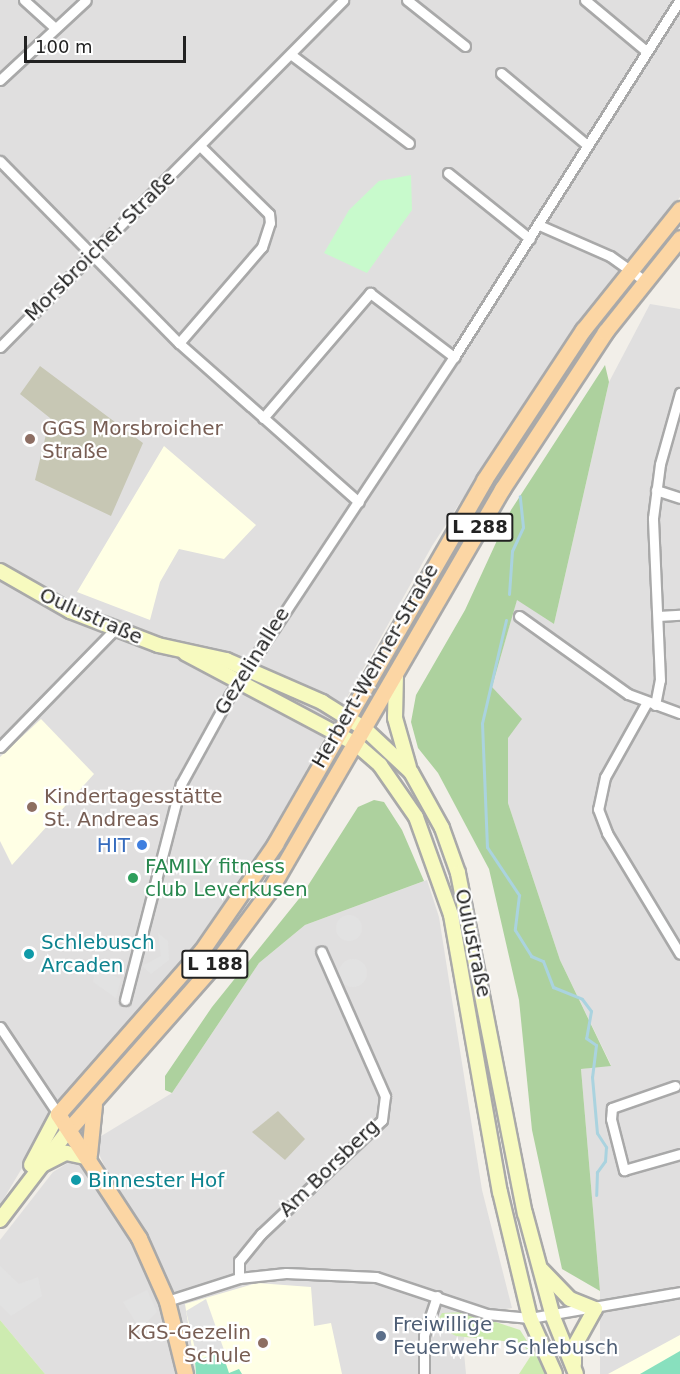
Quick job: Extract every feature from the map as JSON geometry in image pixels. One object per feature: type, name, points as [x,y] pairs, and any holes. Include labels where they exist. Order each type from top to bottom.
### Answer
[{"type":"main road","name":"Herbert-Wehner-Straße","points":[[58,1114],[202,950],[275,844],[345,715],[484,480],[630,269],[680,209]]},
{"type":"main road","name":"Herbert-Wehner-Straße","points":[[70,1128],[218,960],[295,851],[502,489],[645,281],[680,238]]},
{"type":"main road","name":"Oulustraße","points":[[0,571],[115,629],[185,653],[246,669],[345,715],[365,729],[411,772],[442,828],[458,873],[537,1263],[553,1317],[575,1372]]},
{"type":"main road","name":"Oulustraße","points":[[185,653],[336,731],[356,744],[399,788],[440,876],[500,1192],[530,1318],[555,1374]]},
{"type":"main road","points":[[396,674],[395,718],[411,772]]},
{"type":"main road","points":[[89,1158],[89,1118],[97,1099]]},
{"type":"main road","points":[[13,1201],[58,1114],[70,1128],[139,1238],[168,1301],[185,1374]]},
{"type":"main road","points":[[0,1220],[70,1128]]},
{"type":"main road","points":[[38,1168],[66,1153],[89,1158]]},
{"type":"main road","points":[[537,1263],[570,1299],[595,1309],[574,1347],[575,1372]]},
{"type":"street","points":[[24,0],[55,28]]},
{"type":"street","points":[[0,80],[86,0]]},
{"type":"street","name":"Morsbroicher Straße","points":[[0,347],[92,253],[293,56],[343,0]]},
{"type":"street","points":[[407,0],[465,46]]},
{"type":"street","points":[[585,0],[645,50]]},
{"type":"street","name":"Gezelinallee","points":[[125,1000],[180,787],[238,682],[454,357],[539,225],[645,50],[680,0]]},
{"type":"street","points":[[293,56],[409,143]]},
{"type":"street","points":[[501,73],[587,145]]},
{"type":"street","points":[[179,343],[262,247],[269,214],[201,147]]},
{"type":"street","points":[[0,162],[179,343],[358,502]]},
{"type":"street","points":[[448,173],[530,239]]},
{"type":"street","points":[[539,225],[630,269],[645,281]]},
{"type":"street","points":[[263,418],[370,293],[454,357]]},
{"type":"street","points":[[680,393],[656,490],[660,680],[651,704],[605,777],[598,809],[607,833],[680,954]]},
{"type":"street","points":[[656,490],[680,498]]},
{"type":"street","points":[[658,616],[680,615]]},
{"type":"street","points":[[519,616],[651,704],[680,713]]},
{"type":"street","points":[[0,747],[115,629]]},
{"type":"street","name":"Am Borsberg","points":[[239,1278],[239,1261],[261,1234],[382,1120],[385,1096],[321,951]]},
{"type":"street","points":[[0,1027],[58,1114]]},
{"type":"street","points":[[675,1086],[612,1108],[611,1119],[624,1170],[680,1154]]},
{"type":"street","points":[[168,1301],[239,1278],[286,1273],[376,1277],[487,1314],[530,1318],[553,1317],[680,1292]]},
{"type":"street","points":[[424,1374],[424,1335],[437,1296]]},
{"type":"shaded area","points":[[0,0],[680,0],[680,197],[536,385],[432,546],[266,842],[170,979],[53,1116],[0,1205]]},
{"type":"shaded area","points":[[650,304],[680,309],[680,1374],[600,1374],[600,1291],[581,1069],[611,1065],[560,960],[508,803],[508,738],[492,687],[517,599],[554,624],[609,382]]},
{"type":"shaded area","points":[[40,366],[143,443],[111,516],[35,480],[50,418],[20,394]]},
{"type":"shaded area","points":[[164,446],[256,525],[224,559],[179,549],[160,582],[150,620],[77,592]]},
{"type":"shaded area","name":"Kindertagesstätte St. Andreas","points":[[41,719],[94,774],[12,865],[0,841],[0,757]]},
{"type":"shaded area","points":[[427,880],[439,917],[482,1190],[512,1308],[470,1315],[463,1342],[466,1374],[186,1374],[174,1318],[93,1141],[172,1093],[259,963],[305,925]]},
{"type":"shaded area","points":[[349,915],[358,919],[362,928],[358,937],[349,941],[340,937],[336,928],[340,919]]},
{"type":"shaded area","points":[[158,933],[168,941],[169,960],[151,974],[142,966],[161,956]]},
{"type":"shaded area","points":[[353,959],[363,963],[367,973],[363,983],[353,987],[343,983],[339,973],[343,963]]},
{"type":"shaded area","points":[[95,968],[121,979],[116,998],[93,982]]},
{"type":"shaded area","points":[[278,1111],[305,1139],[285,1160],[252,1132]]},
{"type":"shaded area","points":[[71,1161],[79,1163],[137,1243],[164,1305],[175,1374],[45,1374],[0,1320],[0,1240],[53,1172]]},
{"type":"shaded area","points":[[0,1266],[19,1284],[38,1277],[42,1296],[11,1316],[0,1305]]},
{"type":"shaded area","name":"KGS-Gezelin Schule","points":[[257,1283],[311,1287],[314,1326],[331,1323],[342,1374],[196,1374],[185,1304]]},
{"type":"shaded area","points":[[147,1290],[157,1312],[140,1329],[123,1302]]},
{"type":"shaded area","points":[[206,1299],[224,1350],[197,1357],[186,1311]]},
{"type":"shaded area","points":[[680,1335],[680,1374],[608,1374]]},
{"type":"green space","points":[[411,175],[412,210],[367,273],[324,253],[349,210],[379,181]]},
{"type":"green space","points":[[605,365],[609,382],[554,624],[517,600],[492,687],[522,719],[508,738],[508,803],[560,960],[611,1066],[581,1069],[600,1291],[562,1269],[532,1130],[519,1000],[489,869],[438,773],[418,748],[411,722],[416,695],[465,610],[511,510]]},
{"type":"green space","points":[[374,800],[384,802],[402,830],[424,881],[305,925],[259,963],[172,1093],[165,1090],[165,1076],[212,1007],[302,895],[358,807]]},
{"type":"green space","points":[[466,1312],[520,1330],[548,1374],[519,1374],[530,1357],[523,1343],[456,1336],[435,1325],[442,1313]]},
{"type":"green space","points":[[0,1320],[45,1374],[0,1374]]},
{"type":"green space","points":[[680,1351],[680,1374],[640,1374]]},
{"type":"green space","points":[[222,1352],[229,1373],[239,1369],[242,1374],[196,1374],[195,1361]]},
{"type":"waterway","points":[[509,594],[512,551],[523,527],[520,496]]},
{"type":"waterway","points":[[506,620],[482,723],[487,847],[519,895],[515,930],[531,956],[543,961],[553,987],[582,999],[591,1011],[586,1038],[596,1045],[592,1077],[597,1133],[606,1147],[605,1161],[597,1172],[596,1195]]},
{"type":"place","name":"GGS Morsbroicher Straße","points":[[30,439]]},
{"type":"place","name":"Kindertagesstätte St. Andreas","points":[[32,807]]},
{"type":"place","name":"HIT","points":[[142,845]]},
{"type":"place","name":"FAMILY fitness club Leverkusen","points":[[133,878]]},
{"type":"place","name":"Schlebusch Arcaden","points":[[29,954]]},
{"type":"place","name":"Binnester Hof","points":[[76,1180]]},
{"type":"place","name":"Freiwillige Feuerwehr Schlebusch","points":[[381,1336]]},
{"type":"place","name":"KGS-Gezelin Schule","points":[[263,1343]]}]
